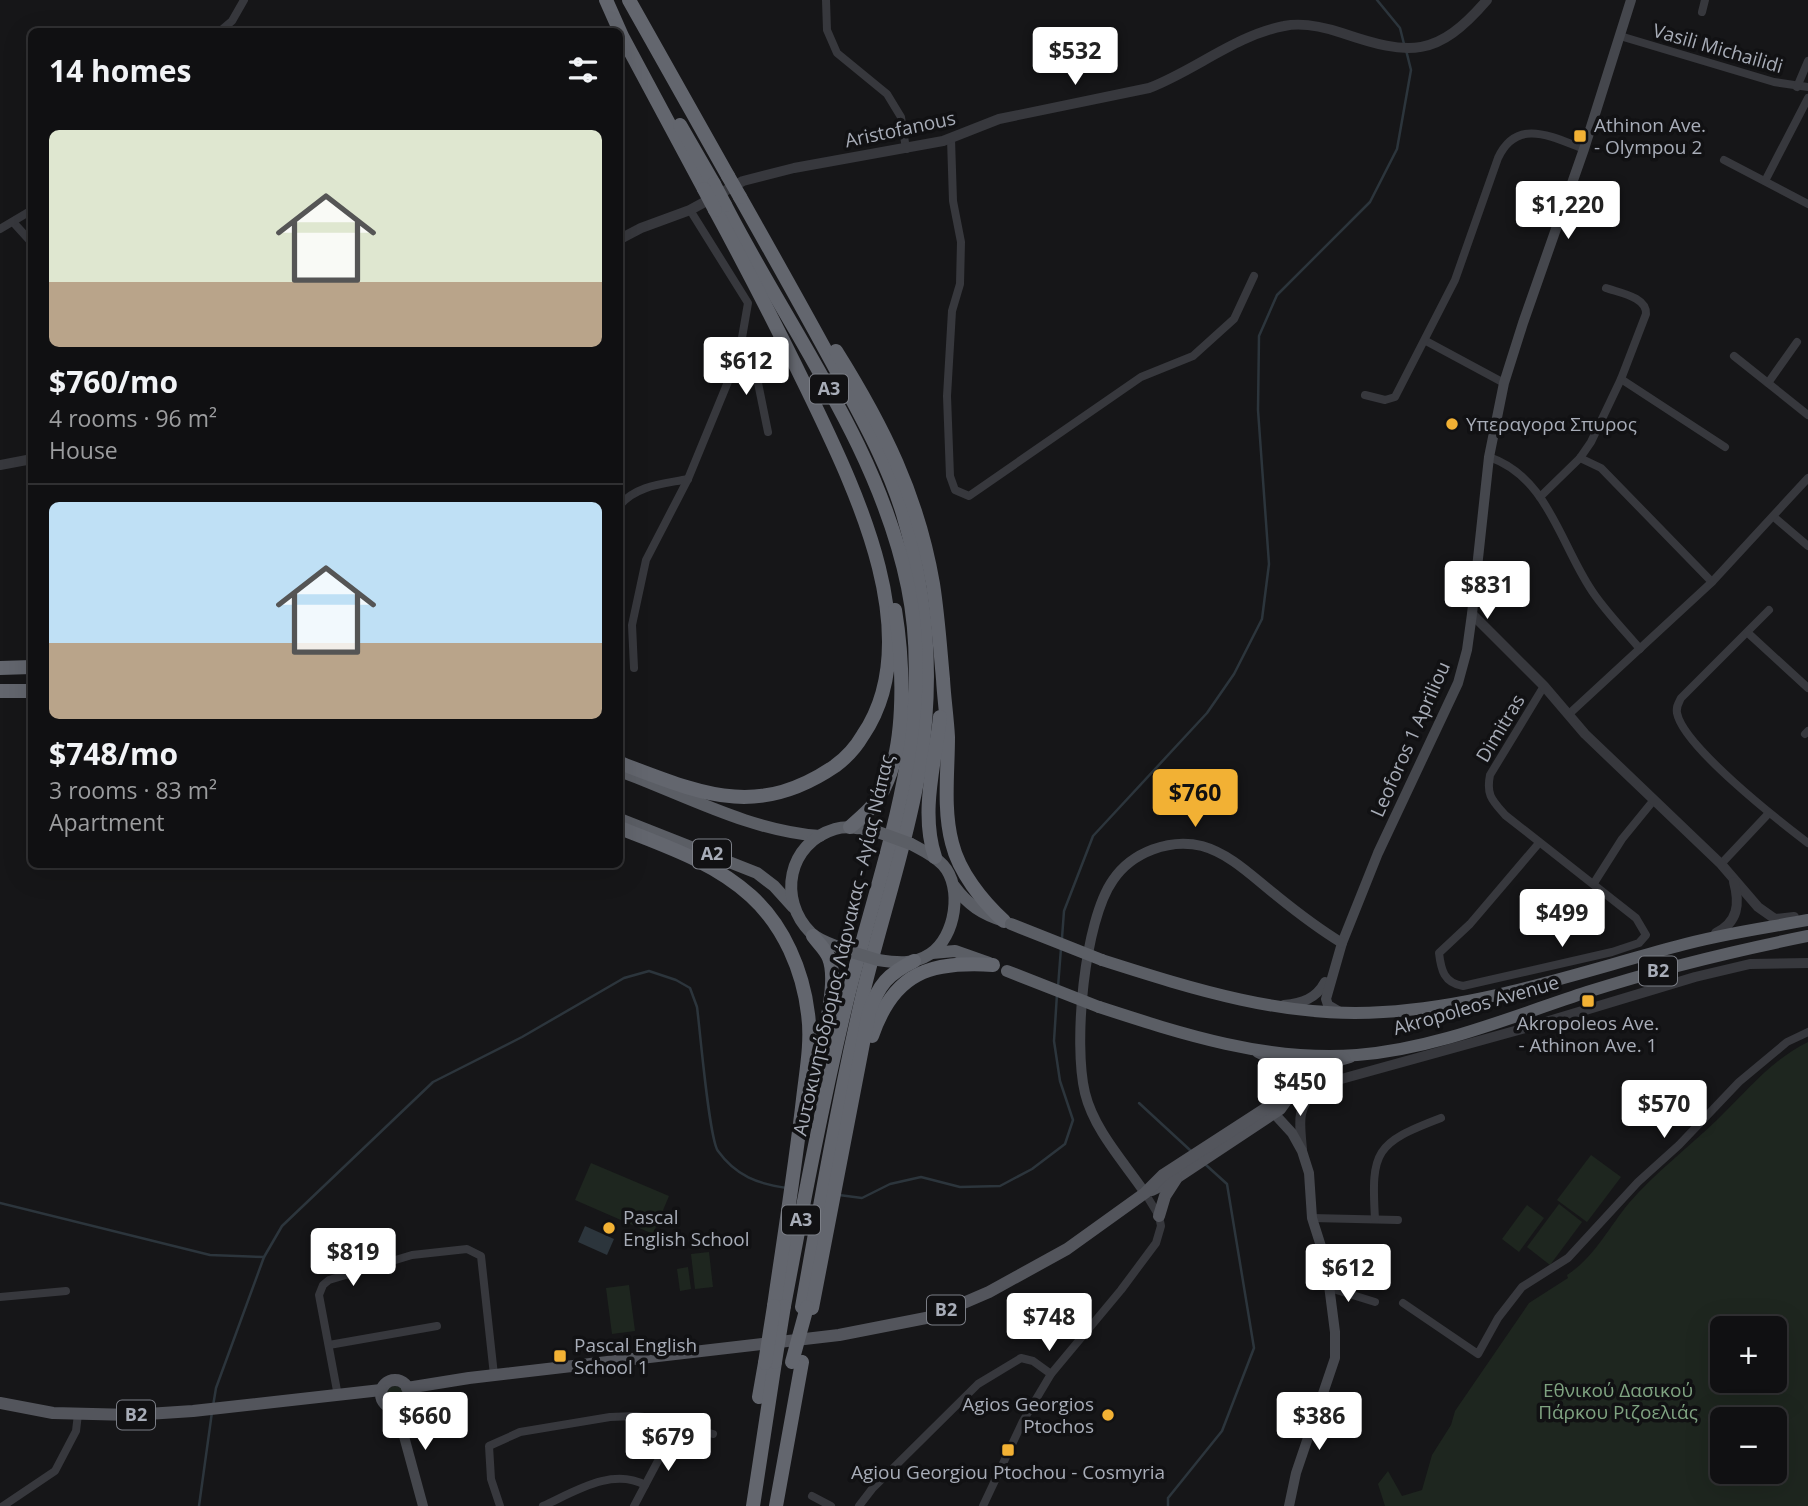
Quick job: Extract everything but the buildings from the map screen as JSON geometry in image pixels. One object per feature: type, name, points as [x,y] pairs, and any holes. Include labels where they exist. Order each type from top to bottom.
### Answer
[{"type":"highway","points":[[607,0],[619,28]]},
{"type":"highway","name":"Αυτοκινητόδρομος Λάρνακας - Αγίας Νάπας","points":[[629,0],[736,179],[740,197],[881,455],[903,513],[919,583],[928,674],[926,723],[915,792],[858,1015],[831,1137],[807,1307]]},
{"type":"highway","points":[[623,38],[720,207],[844,468],[867,526],[884,592],[889,639],[889,669],[875,718],[858,744],[841,761],[796,789],[776,795],[728,797],[693,790],[623,764]]},
{"type":"highway","name":"Αυτοκινητόδρομος Λάρνακας - Αγίας Νάπας","points":[[720,207],[735,225],[823,377],[865,460],[888,518],[908,586],[914,624],[913,722],[903,791],[841,1028],[779,1306],[753,1506]]},
{"type":"highway","points":[[735,225],[852,463],[876,525],[891,587],[900,639],[901,684],[897,744],[885,789],[850,827]]},
{"type":"highway","points":[[794,293],[828,337],[865,397],[892,450],[915,509],[933,582],[948,734],[947,821],[952,845],[963,869],[980,895],[1008,923]]},
{"type":"highway","points":[[0,668],[28,667]]},
{"type":"highway","points":[[935,857],[929,839],[927,809],[943,677]]},
{"type":"highway","points":[[0,691],[28,691]]},
{"type":"highway","name":"A2","points":[[623,772],[777,831],[820,836]]},
{"type":"highway","name":"A2","points":[[623,820],[758,873],[794,908]]},
{"type":"highway","points":[[768,1506],[807,1307],[830,1215],[869,1012],[884,981],[895,971],[932,953],[940,944],[954,908],[954,886],[946,867],[935,857],[911,844],[878,832],[850,827],[834,829],[820,836],[809,843],[796,859],[790,879],[794,908],[828,957],[832,971],[832,989],[796,1162]]},
{"type":"highway","points":[[623,829],[680,852],[733,881],[754,898],[778,928],[799,971],[809,1015],[808,1047],[779,1306]]},
{"type":"highway","name":"B2","points":[[954,886],[975,909],[1008,923]]},
{"type":"highway","name":"Akropoleos Avenue","points":[[1008,923],[1102,960],[1206,992],[1274,1006],[1343,1013],[1381,1013],[1439,1007],[1495,996],[1682,944],[1808,918]]},
{"type":"highway","points":[[813,936],[878,960],[902,964],[914,961]]},
{"type":"highway","name":"Akropoleos Avenue","points":[[993,965],[1098,1007],[1226,1045],[1314,1056],[1357,1055],[1437,1041],[1637,976],[1808,936]]},
{"type":"highway","name":"B2","points":[[932,953],[956,951],[993,965]]},
{"type":"highway","points":[[853,1093],[879,1016],[894,994],[910,978],[930,968],[948,964],[993,965]]},
{"type":"highway","points":[[776,1506],[797,1362]]},
{"type":"highway","points":[[745,1506],[770,1363]]},
{"type":"main road","name":"Leoforos 1 Apriliou","points":[[1343,1013],[1332,1008],[1326,999],[1336,961],[1378,853],[1458,683],[1467,650],[1489,457],[1504,383],[1632,0]]},
{"type":"main road","points":[[1145,1193],[1102,1131],[1086,1097],[1081,1076],[1082,1009],[1090,946],[1096,915],[1113,879],[1138,857],[1153,849],[1176,843],[1200,846],[1221,853],[1302,916],[1342,943]]},
{"type":"main road","name":"Leoforos 1 Apriliou","points":[[1274,1006],[1311,999],[1321,990],[1336,961]]},
{"type":"main road","name":"B2","points":[[1251,1050],[1276,1060],[1286,1074],[1284,1090],[1271,1110]]},
{"type":"main road","name":"B2","points":[[0,1403],[52,1413],[78,1414],[132,1415],[226,1408],[381,1390],[386,1383],[394,1380],[402,1382],[407,1388],[494,1375],[839,1335],[931,1317],[1032,1270],[1108,1221],[1145,1193],[1163,1175],[1198,1158],[1286,1103],[1307,1072],[1319,1065],[1357,1055]]},
{"type":"main road","points":[[1271,1110],[1292,1133],[1303,1151],[1309,1173],[1311,1218],[1326,1262],[1335,1332],[1335,1358],[1296,1472],[1289,1506]]},
{"type":"main road","name":"B2","points":[[1145,1193],[1176,1178],[1198,1158]]},
{"type":"main road","points":[[1159,1216],[1176,1178]]},
{"type":"main road","points":[[396,1407],[407,1400],[407,1388]]},
{"type":"main road","points":[[381,1390],[384,1402],[396,1407]]},
{"type":"main road","points":[[396,1407],[423,1506]]},
{"type":"street","points":[[224,28],[232,21],[244,0]]},
{"type":"street","points":[[826,0],[827,30],[837,53],[887,94],[901,117],[906,149]]},
{"type":"street","name":"Aristofanous","points":[[623,238],[690,210],[736,179],[906,149],[951,139],[999,118],[1149,88],[1230,47],[1282,26],[1316,26],[1378,45],[1402,49],[1420,47],[1446,38],[1460,29],[1488,0]]},
{"type":"street","points":[[1702,12],[1705,0]]},
{"type":"street","name":"Vasili Michailidi","points":[[1620,36],[1797,87],[1808,87]]},
{"type":"street","points":[[1797,87],[1808,61]]},
{"type":"street","points":[[1765,181],[1808,99]]},
{"type":"street","points":[[1365,395],[1385,400],[1395,397],[1455,280],[1502,150],[1518,135],[1535,133],[1584,149]]},
{"type":"street","points":[[951,139],[953,201],[961,242],[960,284],[952,311],[947,396],[950,476],[955,490],[969,496],[1141,377],[1193,356],[1234,319],[1254,276]]},
{"type":"street","points":[[1724,160],[1808,204]]},
{"type":"street","points":[[634,668],[632,625],[646,560],[688,479],[739,355],[748,303],[690,210]]},
{"type":"street","points":[[0,229],[28,212]]},
{"type":"street","points":[[13,222],[28,239]]},
{"type":"street","points":[[1540,497],[1580,458],[1621,379],[1646,314],[1647,307],[1643,302],[1606,288]]},
{"type":"street","points":[[1426,341],[1504,383]]},
{"type":"street","points":[[1768,383],[1797,342]]},
{"type":"street","points":[[739,355],[757,378],[768,432]]},
{"type":"street","points":[[1734,356],[1808,415]]},
{"type":"street","points":[[1621,379],[1725,447]]},
{"type":"street","points":[[1489,457],[1518,471],[1540,497],[1563,534],[1591,590],[1640,649]]},
{"type":"street","points":[[1580,458],[1601,468],[1712,582]]},
{"type":"street","points":[[0,464],[28,460]]},
{"type":"street","points":[[1569,714],[1712,582],[1808,478]]},
{"type":"street","points":[[623,502],[646,487],[688,479]]},
{"type":"street","points":[[1774,517],[1808,546]]},
{"type":"street","points":[[1769,610],[1681,698],[1676,712],[1679,721],[1706,757],[1769,813],[1808,843]]},
{"type":"street","points":[[1472,614],[1544,686],[1585,734],[1721,864],[1768,915],[1775,919],[1808,918]]},
{"type":"street","points":[[1748,633],[1808,688]]},
{"type":"street","name":"Dimitras","points":[[1539,843],[1505,815],[1492,800],[1487,788],[1490,775],[1544,686]]},
{"type":"street","points":[[1594,883],[1622,839],[1653,801]]},
{"type":"street","points":[[1721,864],[1769,813]]},
{"type":"street","points":[[1539,843],[1594,883],[1636,918],[1645,930],[1643,941],[1612,952],[1463,986],[1451,983],[1443,974],[1439,953],[1470,924],[1539,843]]},
{"type":"street","points":[[1682,944],[1716,933],[1731,923],[1738,898],[1733,879]]},
{"type":"street","points":[[1303,1151],[1300,1127],[1302,1105],[1316,1086],[1337,1078],[1529,1027],[1695,976],[1750,964],[1808,963]]},
{"type":"street","points":[[1403,1303],[1478,1354],[1498,1318],[1522,1287],[1568,1258],[1638,1182],[1679,1145],[1740,1082],[1787,1042],[1808,1032]]},
{"type":"street","points":[[1375,1220],[1374,1170],[1382,1152],[1406,1131],[1441,1118]]},
{"type":"street","points":[[983,1506],[1023,1421],[1051,1374],[1156,1243],[1161,1226],[1159,1216],[1145,1193]]},
{"type":"street","points":[[1311,1218],[1398,1220]]},
{"type":"street","points":[[338,1396],[319,1295],[323,1285],[329,1280],[412,1255],[467,1249],[476,1251],[481,1256],[494,1375]]},
{"type":"street","points":[[1330,1288],[1376,1302]]},
{"type":"street","points":[[0,1297],[65,1291]]},
{"type":"street","points":[[329,1345],[437,1326]]},
{"type":"street","points":[[859,1506],[872,1489],[978,1384],[1021,1358],[1033,1361],[1051,1374]]},
{"type":"street","points":[[4,1506],[55,1471],[76,1431],[78,1414]]},
{"type":"street","points":[[500,1506],[491,1479],[489,1446],[520,1432],[610,1417],[636,1416],[678,1423],[713,1434]]},
{"type":"street","points":[[634,1506],[678,1423]]},
{"type":"street","points":[[543,1506],[592,1484],[620,1477],[634,1479],[645,1485]]},
{"type":"street","points":[[812,1496],[831,1506]]},
{"type":"green space","name":"Εθνικού Δασικού Πάρκου Ριζοελιάς","points":[[1808,1042],[1808,1506],[1385,1506],[1378,1484],[1388,1471],[1402,1496],[1422,1490],[1432,1455],[1451,1425],[1455,1411],[1529,1303],[1568,1278],[1567,1275],[1593,1251],[1639,1192],[1782,1058]]},
{"type":"green space","points":[[1591,1155],[1621,1177],[1587,1222],[1557,1200]]},
{"type":"green space","points":[[591,1163],[669,1196],[653,1234],[575,1200]]},
{"type":"green space","points":[[1559,1204],[1582,1222],[1550,1265],[1527,1247]]},
{"type":"green space","points":[[1527,1205],[1544,1218],[1519,1252],[1502,1239]]},
{"type":"green space","points":[[709,1252],[713,1287],[695,1289],[691,1254]]},
{"type":"green space","points":[[688,1267],[691,1289],[680,1291],[677,1269]]},
{"type":"green space","points":[[629,1285],[635,1331],[612,1334],[606,1288]]},
{"type":"green space","points":[[395,1386],[401,1388],[401,1400],[395,1402],[389,1400],[387,1394],[389,1388]]},
{"type":"shaded area","points":[[585,1226],[614,1239],[607,1255],[578,1242]]},
{"type":"waterway","points":[[1377,0],[1400,28],[1404,44]]},
{"type":"waterway","points":[[1062,938],[1064,911],[1093,836],[1207,713],[1234,674],[1262,619],[1269,564],[1258,410],[1259,336],[1277,295],[1370,202],[1397,149],[1411,70],[1406,50]]},
{"type":"waterway","points":[[1058,987],[1061,948]]},
{"type":"waterway","points":[[0,1203],[210,1255],[264,1257],[282,1226],[433,1082],[522,1037],[624,978],[649,971],[690,988],[697,1007],[708,1106],[718,1151],[740,1173],[767,1184],[787,1188]]},
{"type":"waterway","points":[[839,1195],[862,1198],[890,1184],[921,1177],[960,1187],[1000,1186],[1032,1169],[1065,1144],[1073,1120],[1060,1081],[1054,1041],[1057,994]]},
{"type":"waterway","points":[[1139,1103],[1191,1151]]},
{"type":"waterway","points":[[1168,1506],[1168,1498],[1222,1431],[1254,1348],[1227,1184],[1206,1165]]},
{"type":"waterway","points":[[213,1406],[216,1388],[264,1257]]},
{"type":"waterway","points":[[199,1506],[212,1412]]},
{"type":"place","name":"Athinon Ave. - Olympou 2","points":[[1580,136]]},
{"type":"place","name":"Υπεραγορα Σπυρος","points":[[1452,424]]},
{"type":"place","name":"Akropoleos Ave. - Athinon Ave. 1","points":[[1588,1001]]},
{"type":"place","name":"Pascal English School","points":[[609,1228]]},
{"type":"place","name":"Pascal English School 1","points":[[560,1356]]},
{"type":"place","name":"Agios Georgios Ptochos","points":[[1108,1415]]},
{"type":"place","name":"Agiou Georgiou Ptochou - Cosmyria","points":[[1008,1450]]}]
